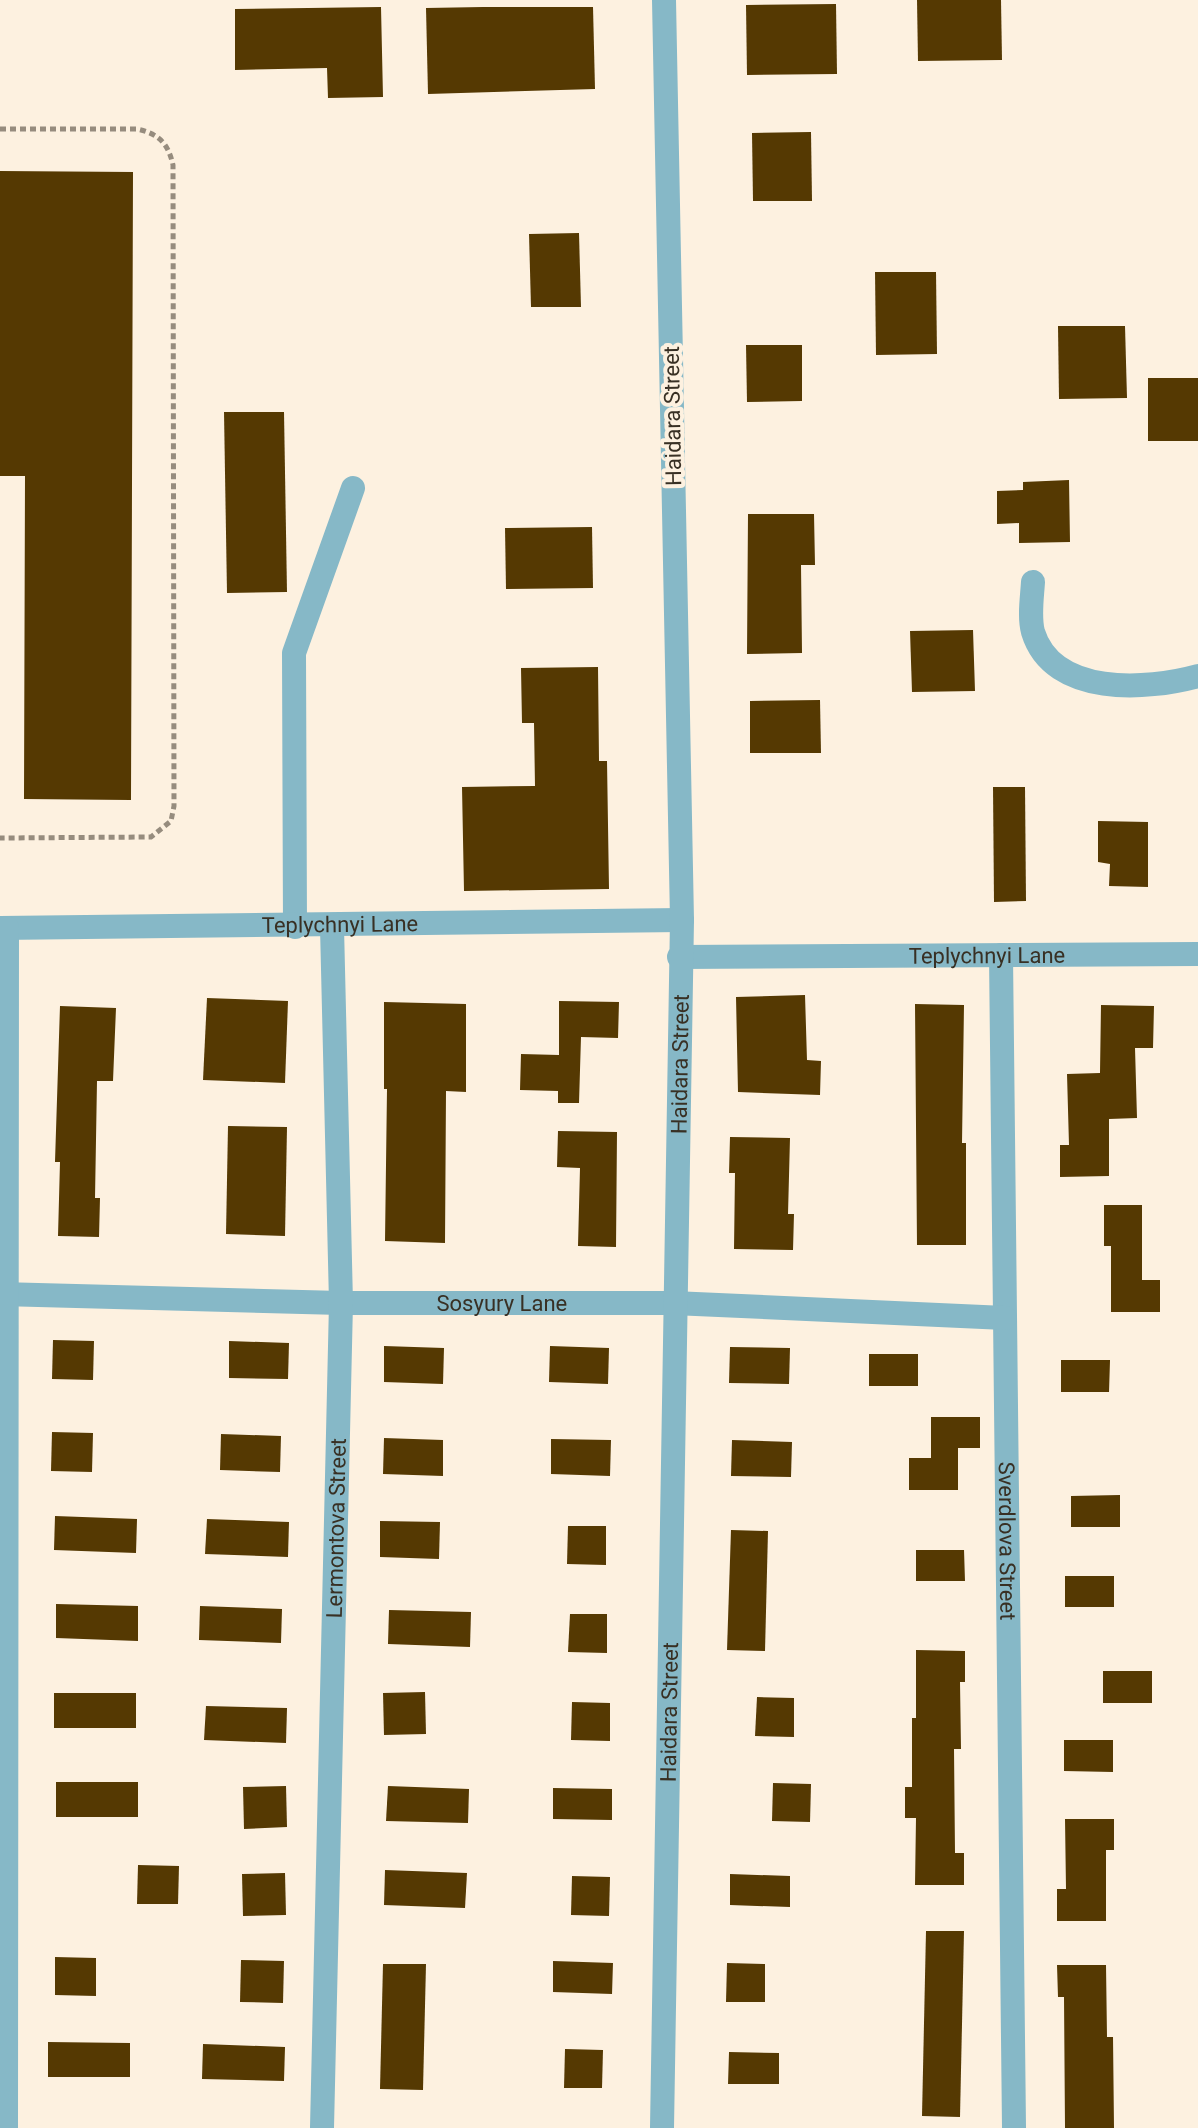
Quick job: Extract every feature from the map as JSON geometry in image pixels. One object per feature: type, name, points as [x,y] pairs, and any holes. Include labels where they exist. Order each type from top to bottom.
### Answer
[{"type":"street","name":"Haidara Street","points":[[662,2128],[673,1303],[682,920],[664,0]]},
{"type":"street","points":[[295,927],[294,653],[353,488]]},
{"type":"street","points":[[1033,582],[1033,631],[1045,653],[1068,673],[1101,683],[1175,682],[1198,676]]},
{"type":"street","name":"Teplychnyi Lane","points":[[3,928],[332,927],[682,920]]},
{"type":"street","name":"Lermontova Street","points":[[322,2128],[341,1303],[332,927]]},
{"type":"street","points":[[3,928],[6,2128]]},
{"type":"street","name":"Teplychnyi Lane","points":[[679,957],[1198,954]]},
{"type":"street","name":"Sverdlova Street","points":[[1001,955],[1014,2128]]},
{"type":"street","name":"Sosyury Lane","points":[[2,1294],[341,1303],[673,1303],[1005,1318]]},
{"type":"path","points":[[0,129],[137,129],[153,133],[165,142],[170,152],[173,165],[174,806],[171,821],[151,837],[0,838]]},
{"type":"building","points":[[917,0],[1001,0],[1002,60],[918,61]]},
{"type":"building","points":[[836,4],[837,74],[747,75],[746,5]]},
{"type":"building","points":[[381,7],[383,97],[328,98],[327,68],[235,70],[235,9]]},
{"type":"building","points":[[593,7],[595,89],[428,94],[426,8]]},
{"type":"building","points":[[811,132],[812,201],[753,201],[752,133]]},
{"type":"building","points":[[0,171],[133,172],[131,800],[24,799],[25,476],[0,476]]},
{"type":"building","points":[[579,233],[581,307],[531,307],[529,234]]},
{"type":"building","points":[[875,272],[936,272],[937,354],[876,355]]},
{"type":"building","points":[[1058,326],[1125,326],[1127,398],[1059,399]]},
{"type":"building","points":[[746,345],[802,345],[802,401],[747,402]]},
{"type":"building","points":[[1148,378],[1198,378],[1198,441],[1148,441]]},
{"type":"building","points":[[224,412],[284,412],[287,592],[227,593]]},
{"type":"building","points":[[1069,480],[1070,542],[1019,543],[1019,523],[997,524],[997,491],[1023,490],[1023,482]]},
{"type":"building","points":[[748,514],[814,514],[815,565],[801,565],[802,653],[747,654]]},
{"type":"building","points":[[592,527],[593,588],[506,589],[505,528]]},
{"type":"building","points":[[973,630],[975,691],[912,692],[910,631]]},
{"type":"building","points":[[598,667],[599,761],[607,761],[609,889],[464,891],[462,787],[535,786],[534,723],[522,723],[521,668]]},
{"type":"building","points":[[820,700],[821,753],[750,753],[750,701]]},
{"type":"building","points":[[993,787],[1025,787],[1026,901],[994,902]]},
{"type":"building","points":[[1098,821],[1148,822],[1148,887],[1109,886],[1110,864],[1098,862]]},
{"type":"building","points":[[805,995],[807,1060],[821,1061],[820,1095],[738,1092],[736,997]]},
{"type":"building","points":[[207,998],[288,1001],[285,1083],[203,1080]]},
{"type":"building","points":[[559,1001],[619,1002],[618,1038],[581,1037],[579,1103],[558,1103],[558,1091],[520,1090],[521,1054],[559,1055]]},
{"type":"building","points":[[384,1002],[466,1004],[466,1092],[446,1091],[445,1243],[385,1241],[387,1089],[384,1089]]},
{"type":"building","points":[[915,1004],[964,1005],[962,1143],[966,1143],[966,1245],[917,1245]]},
{"type":"building","points":[[1101,1005],[1154,1006],[1153,1048],[1135,1048],[1137,1118],[1109,1119],[1109,1176],[1060,1177],[1060,1145],[1069,1145],[1067,1074],[1100,1073]]},
{"type":"building","points":[[60,1006],[116,1008],[113,1081],[97,1081],[95,1198],[100,1198],[99,1237],[58,1236],[60,1162],[55,1162]]},
{"type":"building","points":[[228,1126],[287,1127],[285,1236],[226,1234]]},
{"type":"building","points":[[558,1131],[617,1132],[616,1247],[578,1246],[580,1168],[557,1167]]},
{"type":"building","points":[[730,1137],[790,1138],[788,1214],[794,1214],[793,1250],[734,1249],[735,1173],[729,1173]]},
{"type":"building","points":[[1104,1205],[1142,1205],[1142,1280],[1160,1280],[1160,1312],[1111,1312],[1111,1246],[1104,1246]]},
{"type":"building","points":[[53,1340],[94,1341],[93,1380],[52,1379]]},
{"type":"building","points":[[229,1341],[289,1343],[288,1379],[229,1378]]},
{"type":"building","points":[[384,1346],[444,1348],[443,1384],[384,1382]]},
{"type":"building","points":[[550,1346],[609,1348],[608,1384],[549,1382]]},
{"type":"building","points":[[730,1347],[790,1348],[789,1384],[729,1383]]},
{"type":"building","points":[[869,1354],[918,1354],[918,1386],[869,1386]]},
{"type":"building","points":[[1061,1360],[1110,1360],[1109,1392],[1061,1392]]},
{"type":"building","points":[[931,1417],[980,1417],[980,1448],[958,1448],[958,1490],[909,1490],[909,1458],[931,1458]]},
{"type":"building","points":[[52,1432],[93,1433],[92,1472],[51,1471]]},
{"type":"building","points":[[221,1434],[281,1436],[280,1472],[220,1470]]},
{"type":"building","points":[[384,1438],[443,1440],[443,1476],[383,1474]]},
{"type":"building","points":[[551,1439],[611,1440],[610,1476],[551,1474]]},
{"type":"building","points":[[732,1440],[792,1442],[791,1477],[731,1476]]},
{"type":"building","points":[[1120,1495],[1120,1527],[1071,1527],[1071,1496]]},
{"type":"building","points":[[55,1516],[137,1519],[136,1553],[54,1550]]},
{"type":"building","points":[[207,1519],[289,1522],[288,1557],[205,1554]]},
{"type":"building","points":[[380,1521],[440,1522],[439,1559],[380,1557]]},
{"type":"building","points":[[568,1526],[606,1526],[606,1565],[567,1564]]},
{"type":"building","points":[[731,1530],[768,1531],[765,1651],[727,1650]]},
{"type":"building","points":[[916,1550],[964,1550],[965,1581],[916,1581]]},
{"type":"building","points":[[1065,1576],[1114,1576],[1114,1607],[1065,1607]]},
{"type":"building","points":[[56,1604],[138,1606],[138,1641],[56,1638]]},
{"type":"building","points":[[200,1606],[282,1609],[281,1643],[199,1640]]},
{"type":"building","points":[[389,1610],[471,1612],[470,1647],[388,1644]]},
{"type":"building","points":[[570,1614],[607,1614],[607,1653],[568,1652]]},
{"type":"building","points":[[916,1650],[965,1651],[965,1682],[960,1682],[961,1749],[954,1749],[955,1853],[964,1853],[964,1885],[915,1885],[916,1818],[905,1818],[905,1787],[912,1787]]},
{"type":"building","points":[[1103,1671],[1152,1671],[1152,1703],[1103,1703]]},
{"type":"building","points":[[425,1692],[426,1734],[384,1735],[383,1693]]},
{"type":"building","points":[[54,1693],[136,1693],[136,1728],[54,1728]]},
{"type":"building","points":[[757,1697],[794,1698],[794,1737],[755,1736]]},
{"type":"building","points":[[572,1702],[610,1703],[610,1741],[571,1740]]},
{"type":"building","points":[[206,1706],[287,1708],[286,1743],[204,1740]]},
{"type":"building","points":[[1064,1740],[1113,1740],[1113,1772],[1064,1771]]},
{"type":"building","points":[[56,1782],[138,1782],[138,1817],[56,1817]]},
{"type":"building","points":[[773,1783],[811,1784],[810,1822],[772,1821]]},
{"type":"building","points":[[286,1786],[287,1827],[244,1829],[243,1787]]},
{"type":"building","points":[[388,1786],[469,1789],[468,1823],[386,1821]]},
{"type":"building","points":[[553,1788],[612,1789],[612,1820],[553,1819]]},
{"type":"building","points":[[1065,1819],[1114,1819],[1114,1850],[1106,1850],[1106,1921],[1057,1921],[1057,1889],[1066,1889]]},
{"type":"building","points":[[138,1865],[179,1866],[178,1904],[137,1904]]},
{"type":"building","points":[[385,1870],[467,1873],[465,1908],[384,1905]]},
{"type":"building","points":[[285,1873],[286,1915],[243,1916],[242,1874]]},
{"type":"building","points":[[730,1874],[790,1876],[790,1907],[730,1905]]},
{"type":"building","points":[[572,1876],[610,1877],[609,1916],[571,1915]]},
{"type":"building","points":[[926,1931],[964,1931],[960,2117],[922,2116]]},
{"type":"building","points":[[55,1957],[96,1958],[96,1996],[55,1995]]},
{"type":"building","points":[[241,1960],[284,1961],[283,2003],[240,2002]]},
{"type":"building","points":[[553,1961],[613,1963],[612,1994],[553,1992]]},
{"type":"building","points":[[727,1963],[765,1964],[765,2002],[726,2002]]},
{"type":"building","points":[[383,1964],[426,1964],[423,2090],[380,2089]]},
{"type":"building","points":[[1057,1965],[1106,1965],[1107,2037],[1113,2037],[1114,2128],[1065,2128],[1064,1997],[1058,1997]]},
{"type":"building","points":[[48,2042],[130,2043],[130,2077],[48,2077]]},
{"type":"building","points":[[203,2044],[285,2047],[284,2081],[202,2079]]},
{"type":"building","points":[[565,2049],[603,2050],[602,2088],[564,2088]]},
{"type":"building","points":[[729,2052],[779,2053],[779,2084],[728,2084]]}]
